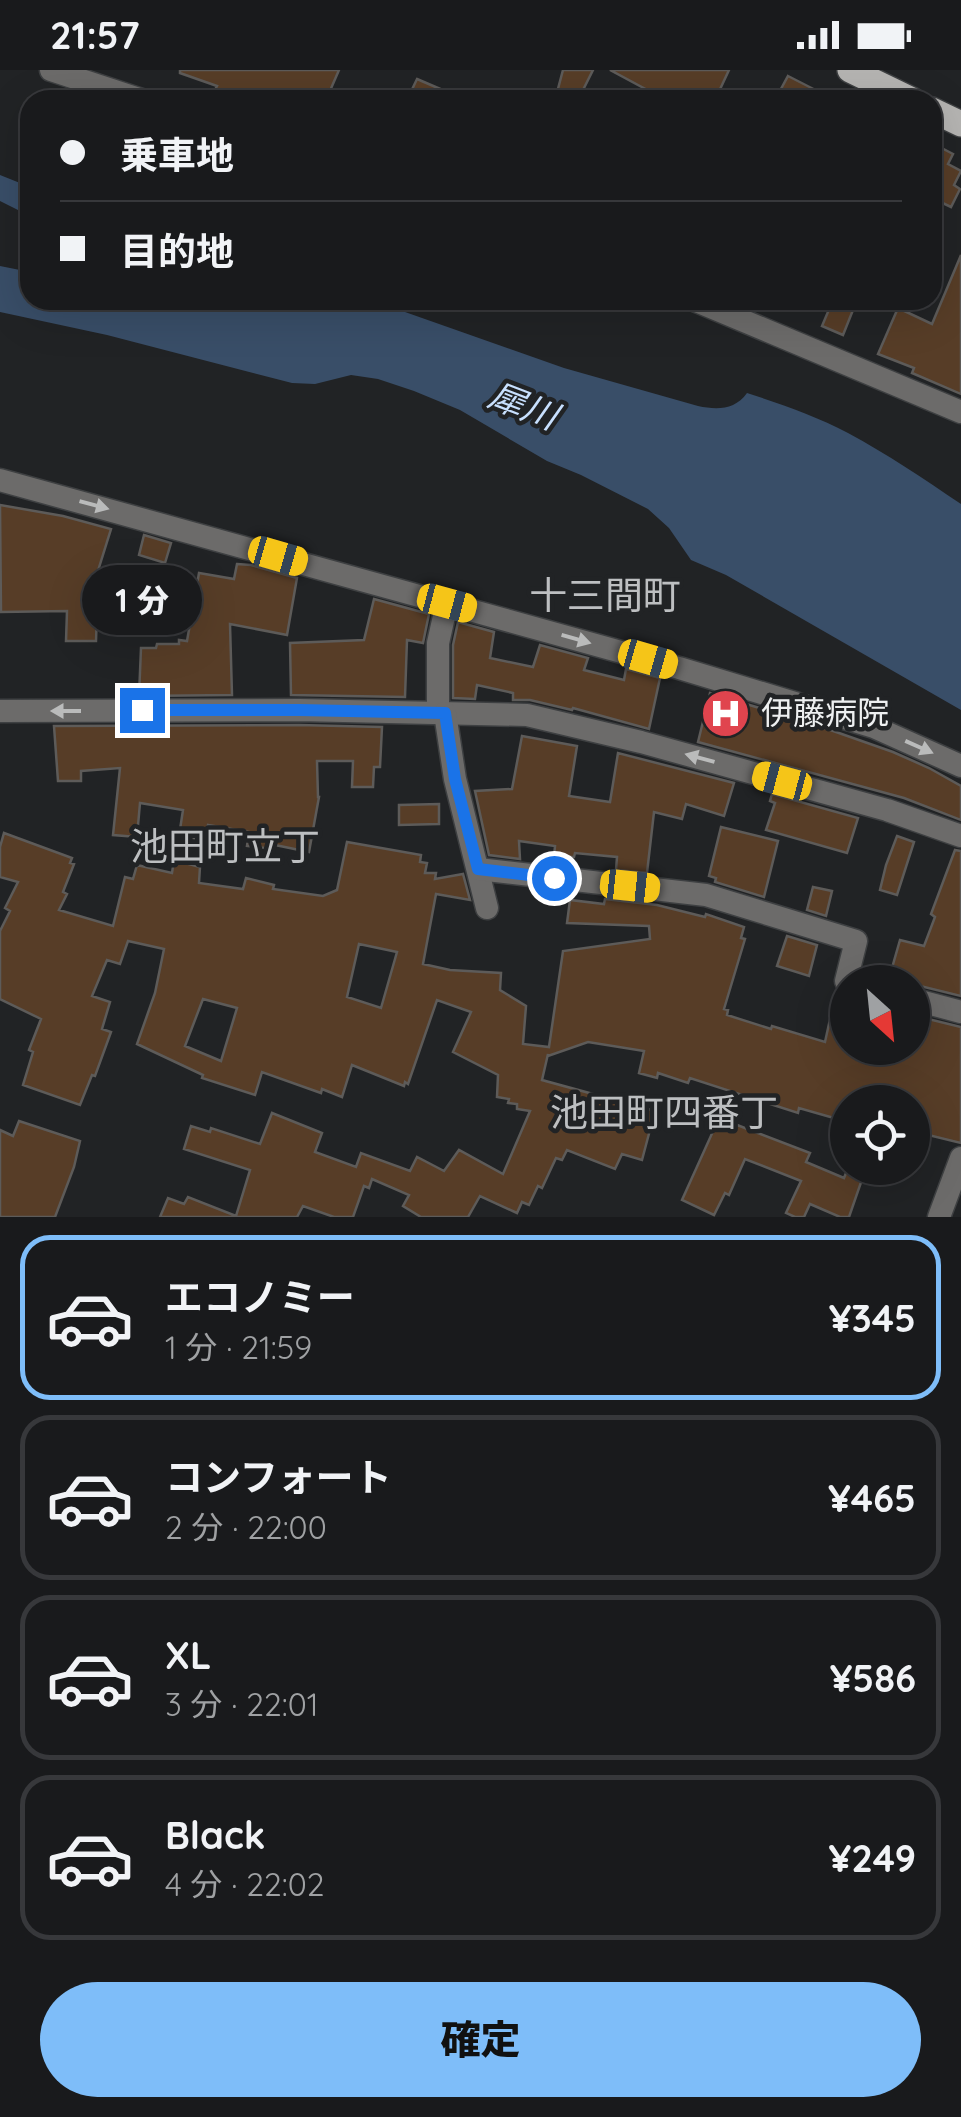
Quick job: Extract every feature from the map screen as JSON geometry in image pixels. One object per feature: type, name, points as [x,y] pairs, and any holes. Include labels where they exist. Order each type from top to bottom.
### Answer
[{"type":"main road","points":[[850,70],[891,90]]},
{"type":"street","points":[[51,70],[112,90]]},
{"type":"street","points":[[718,310],[961,412]]},
{"type":"street","points":[[0,480],[679,668],[874,727],[961,766]]},
{"type":"street","points":[[447,603],[438,643],[441,713],[486,908]]},
{"type":"street","points":[[0,711],[299,710],[527,715],[887,810],[961,836]]},
{"type":"street","points":[[478,869],[706,894],[856,942],[850,965]]},
{"type":"street","points":[[930,1004],[961,1012]]},
{"type":"street","points":[[939,1217],[961,1158]]},
{"type":"water","points":[[0,175],[20,183],[20,211],[0,201]]},
{"type":"water","name":"犀川","points":[[0,266],[20,270],[20,310],[399,310],[564,368],[698,406],[725,407],[737,403],[747,393],[824,421],[877,449],[961,504],[961,710],[726,575],[691,560],[669,528],[648,509],[547,461],[460,410],[378,379],[351,375],[315,384],[292,383],[0,312]]},
{"type":"building","points":[[339,70],[330,90],[215,90],[217,86],[180,73]]},
{"type":"building","points":[[563,70],[593,70],[583,90],[558,90]]},
{"type":"building","points":[[610,70],[729,70],[720,90],[647,90]]},
{"type":"building","points":[[788,76],[815,90],[780,90]]},
{"type":"building","points":[[417,79],[443,90],[412,90]]},
{"type":"building","points":[[942,148],[953,154],[948,164],[961,171],[954,185],[960,189],[951,207],[942,203]]},
{"type":"building","points":[[961,255],[961,394],[912,373],[914,368],[878,354],[897,310],[932,324],[938,310],[942,310],[942,300]]},
{"type":"building","points":[[829,310],[853,310],[843,335],[822,326]]},
{"type":"building","points":[[0,505],[111,529],[97,574],[125,574],[125,612],[97,612],[96,641],[66,641],[67,611],[1,612]]},
{"type":"building","points":[[144,535],[171,543],[165,563],[139,555]]},
{"type":"building","points":[[237,564],[297,578],[287,635],[230,624],[232,695],[139,696],[141,648],[187,641],[199,573],[234,579]]},
{"type":"building","points":[[374,599],[429,614],[423,643],[407,640],[405,697],[291,695],[290,643],[364,640]]},
{"type":"building","points":[[458,622],[494,632],[490,658],[533,667],[540,645],[588,658],[584,670],[624,680],[626,669],[660,678],[649,729],[573,708],[513,700],[513,693],[477,685],[475,699],[453,698],[453,645]]},
{"type":"building","points":[[710,693],[819,726],[929,768],[961,786],[961,820],[904,798],[698,742]]},
{"type":"building","points":[[54,726],[382,727],[380,767],[374,767],[373,787],[352,787],[353,761],[317,761],[319,797],[309,852],[275,845],[274,849],[247,846],[249,832],[208,825],[205,840],[179,836],[183,810],[140,803],[137,837],[113,835],[120,768],[81,771],[81,781],[58,781]]},
{"type":"building","points":[[522,736],[577,746],[569,796],[610,802],[618,753],[734,783],[724,816],[686,804],[682,819],[654,812],[647,873],[616,870],[617,857],[575,853],[574,857],[554,857],[555,846],[519,841],[520,859],[489,855],[475,791],[512,789]]},
{"type":"building","points":[[772,794],[858,818],[847,853],[766,830],[775,803],[770,801]]},
{"type":"building","points":[[439,804],[439,824],[399,825],[399,805]]},
{"type":"building","points":[[721,827],[778,841],[764,897],[715,882],[716,878],[709,876]]},
{"type":"building","points":[[4,833],[72,858],[70,863],[74,864],[63,892],[67,894],[59,910],[113,926],[125,877],[133,879],[137,865],[172,873],[174,860],[200,867],[199,883],[243,889],[246,878],[274,885],[273,889],[323,896],[337,890],[347,842],[421,855],[420,862],[427,863],[425,873],[436,873],[435,879],[463,874],[470,900],[436,894],[423,964],[501,973],[500,990],[526,1006],[523,1044],[549,1047],[563,951],[650,939],[649,926],[567,923],[570,900],[604,904],[605,899],[657,905],[705,917],[706,914],[744,927],[741,938],[745,939],[724,1009],[728,1010],[727,1015],[825,1042],[830,1019],[830,1065],[930,1065],[930,1019],[961,1027],[961,1143],[930,1135],[930,1085],[830,1085],[830,1117],[799,1108],[798,1113],[690,1078],[688,1083],[658,1073],[657,1078],[639,1073],[644,1051],[588,1042],[548,1054],[542,1080],[655,1111],[642,1160],[622,1154],[615,1169],[567,1150],[562,1160],[556,1158],[529,1205],[522,1202],[517,1213],[480,1196],[468,1217],[421,1217],[403,1206],[409,1195],[372,1179],[369,1188],[364,1186],[353,1217],[334,1217],[303,1206],[297,1217],[160,1217],[168,1198],[184,1204],[188,1197],[236,1216],[250,1170],[184,1149],[191,1126],[210,1132],[211,1128],[260,1144],[272,1113],[322,1133],[315,1152],[356,1167],[361,1153],[410,1171],[417,1157],[444,1171],[459,1150],[503,1174],[530,1111],[517,1109],[517,1104],[508,1103],[509,1099],[497,1097],[498,1075],[453,1052],[471,1012],[437,1000],[408,1084],[405,1082],[404,1086],[352,1065],[342,1097],[262,1072],[255,1095],[202,1078],[203,1075],[137,1044],[155,993],[164,949],[128,941],[120,964],[107,960],[92,996],[110,1002],[102,1029],[111,1032],[80,1105],[23,1085],[33,1052],[29,1050],[41,1019],[0,999],[0,931],[10,911],[5,908],[18,882],[0,877]],"holes":[[[359,944],[397,952],[381,1008],[347,997]],[[203,999],[237,1008],[221,1061],[185,1046]]]},
{"type":"building","points":[[897,836],[914,842],[897,895],[880,890]]},
{"type":"building","points":[[955,850],[961,851],[961,996],[930,988],[930,965],[893,965],[900,940],[924,946],[935,917],[931,914]]},
{"type":"building","points":[[813,887],[832,891],[826,916],[807,910]]},
{"type":"building","points":[[787,936],[817,945],[809,976],[777,966]]},
{"type":"building","points":[[719,1118],[810,1153],[806,1162],[830,1172],[830,1185],[860,1185],[849,1217],[810,1204],[804,1217],[795,1217],[786,1213],[801,1181],[745,1159],[729,1195],[725,1193],[714,1215],[682,1200]]},
{"type":"building","points":[[19,1121],[80,1141],[55,1217],[0,1217],[0,1130],[13,1136]]},
{"type":"place","name":"伊藤病院","points":[[726,713]]},
{"type":"district","name":"十三間町","points":[[605,596]]},
{"type":"district","name":"池田町立丁","points":[[225,847]]},
{"type":"district","name":"池田町四番丁","points":[[664,1113]]},
{"type":"route","points":[[142,710],[445,713],[455,779],[478,869],[554,878]]}]
